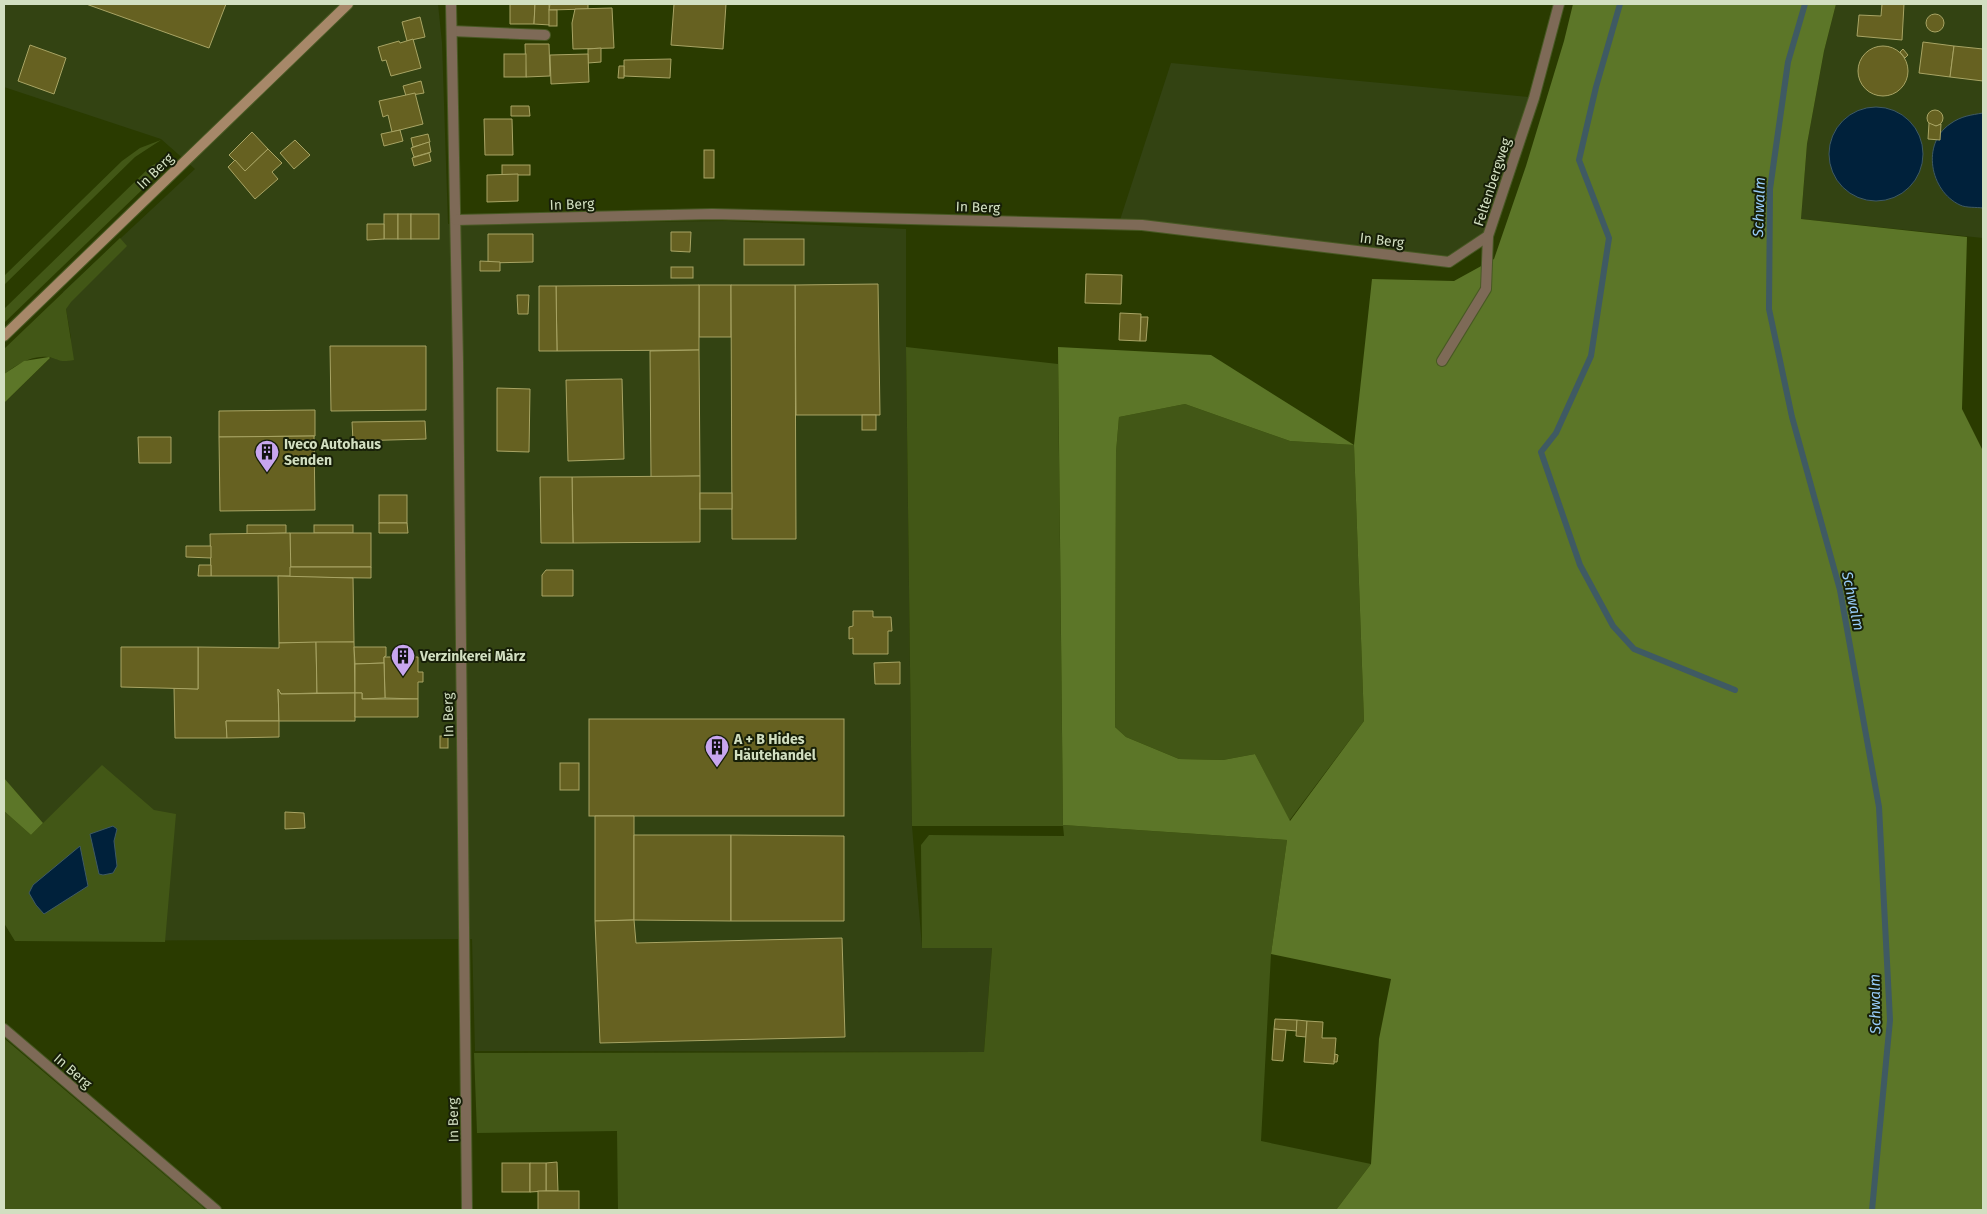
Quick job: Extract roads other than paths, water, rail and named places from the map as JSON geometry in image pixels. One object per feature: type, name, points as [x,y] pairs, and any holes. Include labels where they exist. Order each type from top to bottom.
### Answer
[{"type":"main road","name":"In Berg","points":[[4,336],[348,4]]},
{"type":"street","name":"In Berg","points":[[451,4],[456,220],[467,1210]]},
{"type":"street","name":"Feltenbergweg","points":[[1442,361],[1486,289],[1488,236],[1534,98],[1559,4]]},
{"type":"street","points":[[452,31],[545,35]]},
{"type":"street","name":"In Berg","points":[[456,220],[712,214],[1142,225],[1449,262],[1488,236]]},
{"type":"street","name":"In Berg","points":[[4,1029],[216,1210]]},
{"type":"water","points":[[1876,107],[1894,110],[1909,121],[1920,136],[1923,154],[1920,172],[1909,187],[1894,198],[1876,201],[1858,198],[1843,187],[1832,172],[1829,154],[1832,136],[1843,121],[1858,110]]},
{"type":"water","points":[[1983,113],[1983,208],[1965,207],[1950,198],[1936,178],[1933,167],[1935,143],[1941,133],[1954,121],[1970,115]]},
{"type":"water","points":[[113,826],[117,829],[114,841],[117,866],[113,873],[103,875],[99,874],[90,834]]},
{"type":"water","points":[[80,846],[88,886],[44,914],[29,893],[33,885]]},
{"type":"waterway","points":[[1620,4],[1596,87],[1579,160],[1609,238],[1591,356],[1556,433],[1541,452],[1580,565],[1613,626],[1634,649],[1735,690]]},
{"type":"waterway","name":"Schwalm","points":[[1805,4],[1788,62],[1770,189],[1769,309],[1792,417],[1840,590],[1879,807],[1890,1020],[1872,1210]]},
{"type":"place","name":"Iveco Autohaus Senden","points":[[267,473]]},
{"type":"place","name":"Verzinkerei März","points":[[403,677]]},
{"type":"place","name":"A + B Hides Häutehandel","points":[[717,768]]}]
